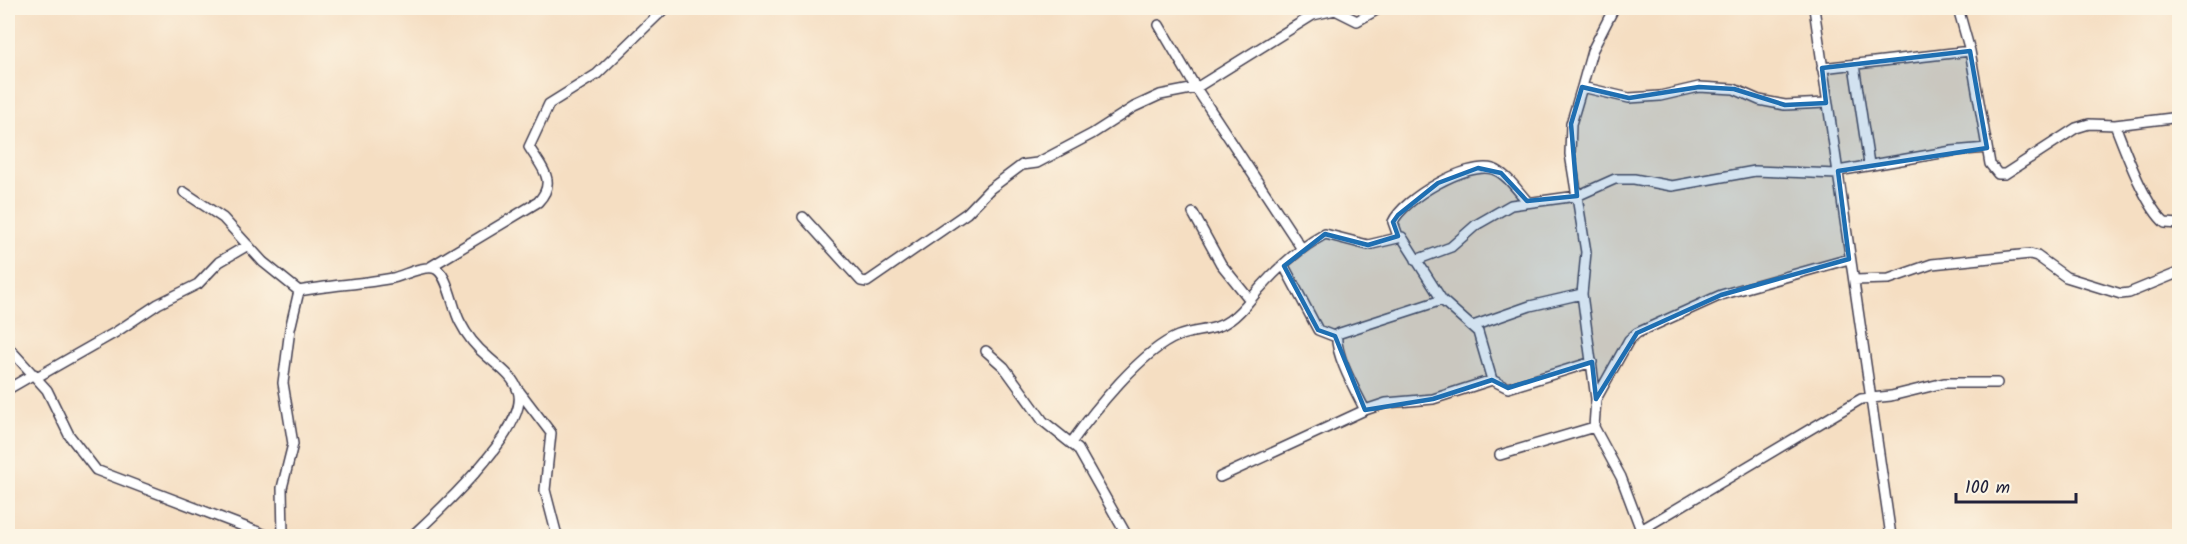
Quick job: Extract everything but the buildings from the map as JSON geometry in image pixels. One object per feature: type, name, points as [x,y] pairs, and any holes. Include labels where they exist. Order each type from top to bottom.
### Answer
[{"type":"street","points":[[184,192],[223,218],[263,262],[299,291],[392,278],[430,267],[538,202],[547,193],[549,187],[545,173],[529,147],[543,111],[549,104],[597,74],[664,8]]},
{"type":"street","points":[[803,217],[861,281],[867,282],[967,213],[990,189],[1022,165],[1037,163],[1161,95],[1196,88],[1313,15],[1335,10],[1357,21],[1380,8]]},
{"type":"street","points":[[1614,8],[1592,51],[1571,124],[1570,154],[1586,252],[1582,294],[1596,399],[1594,427],[1621,477],[1639,533],[1861,399],[1871,400],[1944,383],[1997,383]]},
{"type":"street","points":[[1814,8],[1891,537]]},
{"type":"street","points":[[1958,8],[1970,51],[1992,169],[2001,175],[2076,128],[2089,124],[2115,125],[2180,117]]},
{"type":"street","points":[[1159,26],[1196,88],[1302,249]]},
{"type":"street","points":[[1822,68],[1970,51]]},
{"type":"street","points":[[1854,66],[1869,164]]},
{"type":"street","points":[[1582,87],[1629,99],[1660,96],[1699,87],[1734,89],[1759,100],[1785,105],[1827,103]]},
{"type":"street","points":[[2115,125],[2132,170],[2158,214],[2165,223],[2180,224]]},
{"type":"street","points":[[1416,260],[1451,247],[1476,225],[1511,205],[1527,201],[1577,196],[1623,178],[1672,186],[1755,171],[1838,172],[1869,164],[1987,148]]},
{"type":"street","points":[[1492,380],[1483,341],[1473,326],[1443,300],[1406,241],[1398,236],[1393,222],[1398,214],[1438,183],[1451,175],[1478,168],[1486,167],[1501,173],[1527,201]]},
{"type":"street","points":[[1193,213],[1221,264],[1250,300]]},
{"type":"street","points":[[1071,443],[1096,407],[1165,343],[1178,336],[1214,329],[1229,321],[1302,249],[1325,234],[1368,245],[1398,236]]},
{"type":"street","points":[[8,389],[116,332],[158,304],[198,284],[219,262],[248,245]]},
{"type":"street","points":[[1854,280],[1889,279],[1932,264],[2030,254],[2037,256],[2066,277],[2121,294],[2180,272]]},
{"type":"street","points":[[1596,399],[1629,340],[1637,333],[1722,295],[1849,259]]},
{"type":"street","points":[[1284,266],[1318,330],[1336,337]]},
{"type":"street","points":[[430,267],[444,274],[452,308],[462,326],[486,356],[513,381],[551,433],[545,490],[559,537]]},
{"type":"street","points":[[283,537],[282,488],[293,444],[283,383],[290,329],[299,291]]},
{"type":"street","points":[[1473,326],[1530,306],[1582,294]]},
{"type":"street","points":[[1336,337],[1340,332],[1443,300]]},
{"type":"street","points":[[1336,337],[1343,361],[1365,410]]},
{"type":"street","points":[[8,348],[47,390],[69,435],[96,470],[269,537]]},
{"type":"street","points":[[987,351],[1004,367],[1043,421],[1083,455],[1127,537]]},
{"type":"street","points":[[1220,477],[1365,410],[1386,403],[1433,399],[1492,380],[1508,388],[1592,362]]},
{"type":"street","points":[[412,537],[455,496],[491,454],[518,410],[520,400],[518,390]]},
{"type":"street","points":[[1500,455],[1594,427]]},
{"type":"highlighted area","points":[[1970,51],[1987,148],[1838,171],[1849,259],[1721,295],[1637,333],[1596,399],[1592,362],[1508,388],[1492,380],[1433,399],[1365,410],[1335,336],[1318,330],[1284,266],[1325,234],[1368,245],[1398,236],[1393,222],[1398,215],[1438,183],[1478,168],[1501,173],[1527,201],[1577,196],[1571,124],[1582,87],[1629,98],[1699,87],[1734,89],[1785,105],[1826,103],[1822,68]]}]
